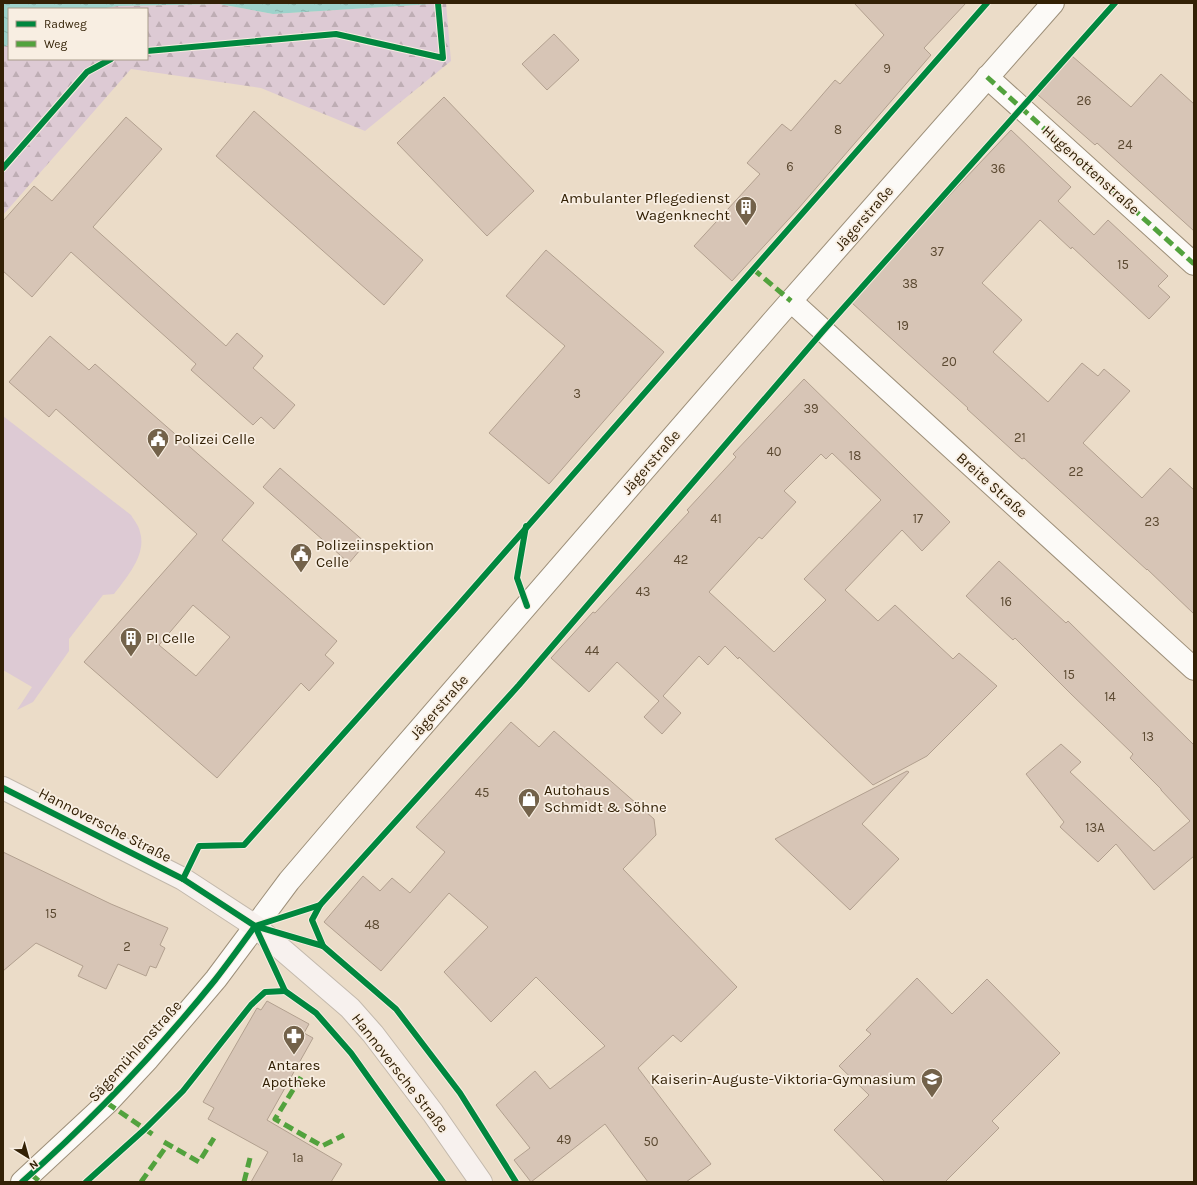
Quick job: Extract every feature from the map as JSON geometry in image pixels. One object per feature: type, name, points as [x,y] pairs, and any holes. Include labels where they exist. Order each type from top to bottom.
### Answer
[{"type":"main road","name":"Hannoversche Straße","points":[[3,788],[183,879],[255,926],[350,1008],[372,1034],[432,1113],[481,1182]]},
{"type":"street","name":"Jägerstraße","points":[[255,926],[289,881],[347,813],[791,301],[1053,3]]},
{"type":"street","name":"Hugenottenstraße","points":[[987,77],[1194,264]]},
{"type":"street","name":"Breite Straße","points":[[791,301],[1194,670]]},
{"type":"street","name":"Sägemühlenstraße","points":[[22,1182],[107,1102],[148,1059],[216,979],[255,926]]},
{"type":"green space","points":[[446,3],[451,61],[365,131],[261,88],[131,69],[3,215],[3,47],[8,45],[8,60],[148,60],[148,8],[106,8],[117,6],[219,4],[273,14]]},
{"type":"green space","points":[[3,416],[131,515],[139,528],[141,540],[141,549],[138,557],[125,580],[114,594],[103,595],[69,639],[69,651],[33,702],[17,710],[32,687],[3,670]]},
{"type":"water","points":[[448,3],[273,14],[219,4],[117,6],[106,8],[8,8],[8,45],[3,47],[3,4]]},
{"type":"building","points":[[854,3],[966,3],[924,48],[931,55],[798,209],[732,281],[694,246],[760,174],[747,163],[782,124],[791,131],[835,80],[840,84],[884,35]]},
{"type":"building","points":[[554,34],[579,60],[547,90],[522,64]]},
{"type":"building","points":[[1072,56],[1131,107],[1161,74],[1194,104],[1194,231],[1097,143],[1095,145],[1038,95]]},
{"type":"building","points":[[444,97],[534,191],[487,236],[397,143]]},
{"type":"building","points":[[254,111],[423,260],[384,305],[216,156]]},
{"type":"building","points":[[126,117],[162,149],[93,227],[226,346],[237,333],[263,356],[253,368],[295,405],[274,429],[261,417],[253,425],[191,370],[196,364],[71,252],[32,297],[3,271],[3,221],[34,186],[52,201]]},
{"type":"building","points":[[1011,130],[1071,187],[1058,201],[1094,235],[1108,220],[1168,276],[1158,286],[1170,297],[1149,319],[1072,247],[1071,249],[1040,220],[982,283],[1022,320],[993,352],[1048,402],[1082,363],[1098,376],[1104,369],[1130,391],[1083,443],[1142,498],[1170,468],[1194,490],[1194,614],[1147,569],[1024,458],[1022,459],[852,303],[926,220]]},
{"type":"building","points":[[546,250],[664,352],[549,484],[489,433],[565,346],[506,296]]},
{"type":"building","name":"PI Celle","points":[[50,336],[89,370],[95,364],[254,503],[222,540],[337,641],[325,655],[334,663],[309,691],[301,683],[217,778],[84,662],[197,534],[56,409],[49,417],[9,382]],"holes":[[[193,605],[230,637],[196,676],[159,645]]]},
{"type":"building","points":[[804,379],[950,522],[922,551],[902,530],[845,590],[878,621],[895,605],[953,659],[959,653],[997,686],[927,756],[873,785],[739,657],[738,659],[725,646],[708,665],[699,656],[663,696],[681,713],[662,734],[644,717],[659,701],[617,662],[589,692],[551,658],[689,512],[687,510],[736,457],[733,454]],"holes":[[[832,453],[881,500],[804,579],[826,600],[774,652],[709,592],[759,537],[762,539],[796,502],[784,491],[821,454],[826,459]]]},
{"type":"building","points":[[280,468],[366,543],[349,563],[263,487]]},
{"type":"building","points":[[999,561],[1066,623],[1068,621],[1194,745],[1194,856],[1154,890],[1116,844],[1098,862],[1060,827],[1064,822],[1026,774],[1061,744],[1081,762],[1070,772],[1154,851],[1190,821],[1130,758],[1133,754],[1015,638],[1013,640],[966,596]]},
{"type":"building","points":[[511,722],[539,747],[554,731],[654,819],[656,835],[623,869],[737,987],[681,1042],[673,1035],[638,1068],[711,1164],[686,1182],[648,1182],[605,1124],[531,1182],[514,1160],[530,1148],[496,1105],[535,1071],[550,1089],[605,1046],[536,977],[491,1022],[444,972],[488,927],[449,893],[381,971],[324,922],[363,876],[380,891],[392,878],[410,893],[445,852],[416,827]]},
{"type":"building","points":[[907,771],[909,772],[862,824],[899,859],[850,910],[775,839]]},
{"type":"building","points":[[3,852],[111,904],[168,928],[160,945],[165,948],[156,968],[150,966],[146,976],[118,964],[106,989],[78,976],[83,966],[36,943],[3,971]]},
{"type":"building","name":"Kaiserin-Auguste-Viktoria-Gymnasium","points":[[917,978],[952,1014],[987,979],[1060,1053],[992,1121],[999,1128],[945,1182],[885,1182],[834,1130],[869,1095],[839,1066],[871,1034],[866,1030]]},
{"type":"building","points":[[267,1001],[309,1024],[304,1033],[313,1038],[267,1120],[342,1164],[331,1182],[251,1182],[268,1152],[208,1119],[214,1108],[203,1102],[257,1008],[261,1010]]},
{"type":"marked path","points":[[987,77],[1194,264]]},
{"type":"marked path","points":[[753,269],[791,301]]},
{"type":"marked path","points":[[301,1077],[275,1119],[322,1146],[344,1135]]},
{"type":"marked path","points":[[107,1103],[155,1136]]},
{"type":"marked path","points":[[164,1142],[199,1162],[214,1138]]},
{"type":"marked path","points":[[141,1182],[168,1144]]},
{"type":"marked path","points":[[244,1182],[250,1158]]},
{"type":"marked path","points":[[31,1174],[40,1182]]},
{"type":"cycle path","points":[[148,51],[336,34],[443,58],[438,3]]},
{"type":"cycle path","points":[[183,879],[199,846],[244,845],[455,609],[987,3]]},
{"type":"cycle path","points":[[323,946],[312,920],[320,905],[519,685],[823,331],[1115,3]]},
{"type":"cycle path","points":[[3,168],[87,72],[109,60]]},
{"type":"cycle path","points":[[526,526],[517,578],[527,606]]},
{"type":"cycle path","points":[[3,788],[183,879],[255,926],[323,946],[396,1009],[460,1093],[516,1182]]},
{"type":"cycle path","points":[[255,926],[320,905]]},
{"type":"cycle path","points":[[255,926],[285,991],[316,1013],[351,1053],[443,1182]]},
{"type":"cycle path","points":[[22,1182],[73,1135],[123,1085],[170,1034],[215,980],[255,926]]},
{"type":"cycle path","points":[[86,1182],[145,1129],[183,1091],[251,1005],[265,992],[285,991]]},
{"type":"place","name":"Ambulanter Pflegedienst Wagenknecht","points":[[746,226]]},
{"type":"place","name":"Polizei Celle","points":[[158,458]]},
{"type":"place","name":"Polizeiinspektion Celle","points":[[301,574]]},
{"type":"place","name":"PI Celle","points":[[131,658]]},
{"type":"place","name":"Autohaus Schmidt & Söhne","points":[[529,818]]},
{"type":"place","name":"Antares Apotheke","points":[[294,1056]]},
{"type":"place","name":"Kaiserin-Auguste-Viktoria-Gymnasium","points":[[932,1098]]}]
